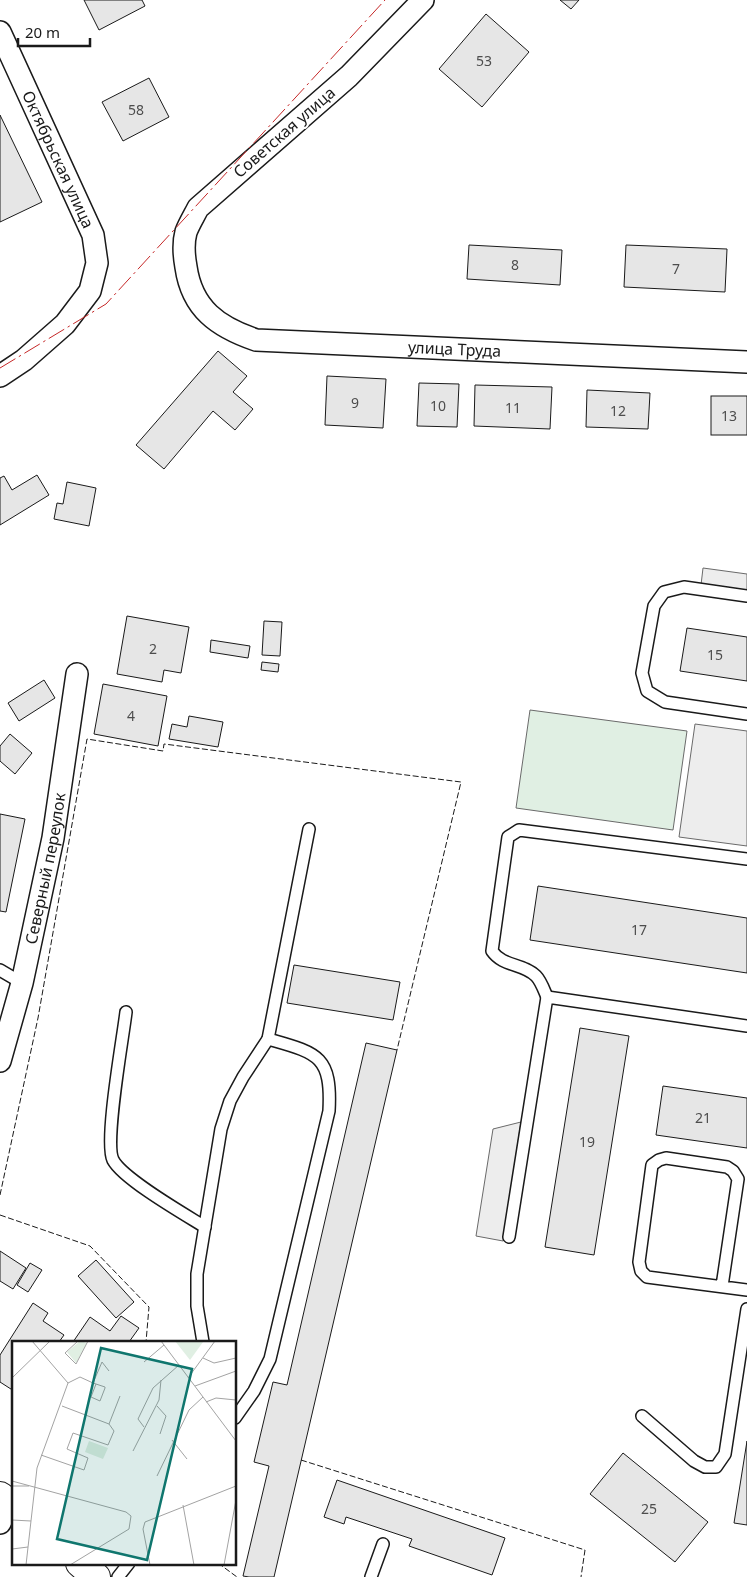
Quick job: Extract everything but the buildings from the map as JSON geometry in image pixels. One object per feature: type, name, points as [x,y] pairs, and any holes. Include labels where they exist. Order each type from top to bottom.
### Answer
[{"type":"street","name":"Советская улица","points":[[188,282],[184,258],[186,233],[198,208],[349,76],[423,0]]},
{"type":"street","name":"Октябрьская улица","points":[[0,32],[94,235],[98,262],[90,291],[65,324],[24,360],[0,376]]},
{"type":"street","name":"улица Труда","points":[[188,282],[197,300],[209,315],[234,332],[256,340],[747,362]]},
{"type":"street","name":"Северный переулок","points":[[0,1061],[22,983],[53,838],[77,674]]},
{"type":"street","points":[[81,1564],[96,1577]]},
{"type":"lane","points":[[747,596],[684,587],[664,592],[654,606],[642,673],[647,691],[665,702],[747,714]]},
{"type":"lane","points":[[203,1341],[197,1306],[197,1274],[221,1129],[230,1101],[243,1077],[268,1040],[309,829]]},
{"type":"lane","points":[[509,1237],[547,997],[536,976],[529,971],[498,959],[492,951],[508,837],[519,830],[747,859]]},
{"type":"lane","points":[[0,970],[22,983]]},
{"type":"lane","points":[[547,997],[747,1026]]},
{"type":"lane","points":[[126,1012],[109,1137],[112,1160],[127,1176],[205,1228]]},
{"type":"lane","points":[[236,1417],[254,1391],[270,1359],[330,1111],[327,1073],[318,1058],[305,1050],[268,1040]]},
{"type":"lane","points":[[722,1286],[738,1179],[733,1171],[727,1167],[666,1158],[659,1160],[652,1165],[639,1262],[641,1271],[647,1277],[747,1290]]},
{"type":"lane","points":[[642,1416],[694,1461],[705,1467],[716,1467],[725,1454],[747,1309]]},
{"type":"lane","points":[[371,1577],[383,1544]]},
{"type":"lane","points":[[118,1577],[128,1564]]},
{"type":"green space","points":[[530,710],[687,731],[673,830],[516,808]]},
{"type":"shaded area","points":[[703,568],[747,574],[747,591],[701,585]]},
{"type":"shaded area","points":[[695,724],[747,731],[747,846],[679,837]]},
{"type":"shaded area","points":[[521,1122],[503,1241],[476,1236],[493,1129]]},
{"type":"fence","points":[[0,1195],[38,1018],[87,739],[163,751],[164,744],[461,782],[397,1050]]},
{"type":"fence","points":[[0,1215],[90,1246],[149,1307],[146,1341]]},
{"type":"fence","points":[[301,1460],[585,1550],[581,1577]]},
{"type":"fence","points":[[219,1564],[237,1577]]},
{"type":"power","points":[[0,368],[106,304],[385,0]]}]
